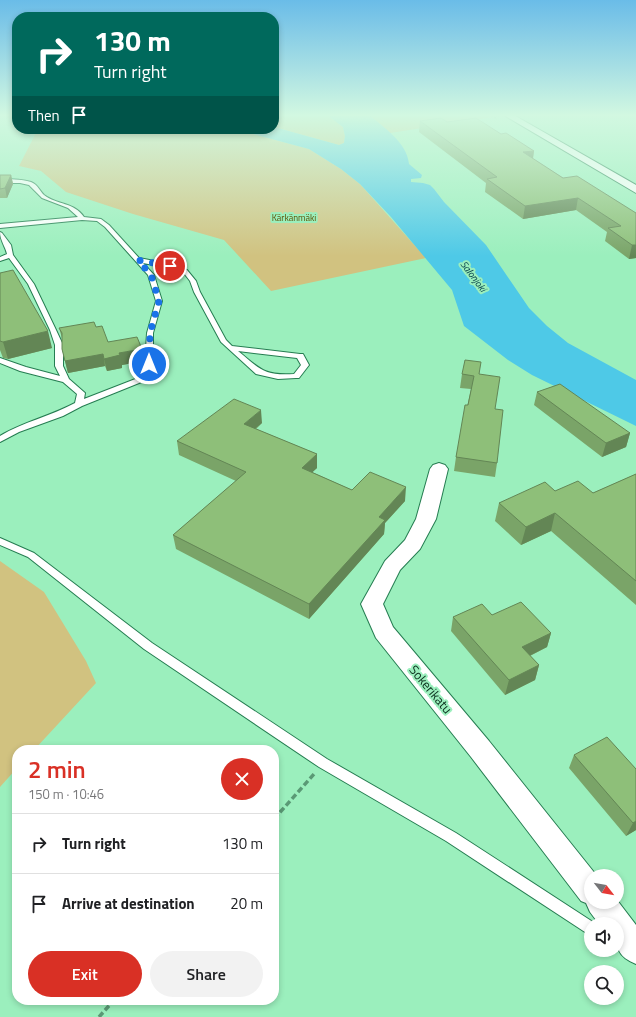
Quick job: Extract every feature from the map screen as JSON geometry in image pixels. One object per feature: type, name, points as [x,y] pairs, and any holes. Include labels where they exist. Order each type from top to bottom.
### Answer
[{"type":"street","points":[[587,161],[636,190]]},
{"type":"street","name":"Sokerikatu","points":[[439,469],[426,520],[413,544],[392,566],[372,604],[384,632],[480,748],[584,882]]},
{"type":"street","points":[[605,909],[612,917]]},
{"type":"street","points":[[624,933],[636,949]]},
{"type":"lane","points":[[0,181],[20,181],[32,184],[37,187],[44,197],[80,212],[82,218]]},
{"type":"lane","points":[[0,226],[82,218],[99,220],[151,275],[159,301],[150,333],[149,364],[141,379],[79,404],[60,414],[16,430],[0,440]]},
{"type":"lane","points":[[0,234],[8,245],[10,254],[31,284],[53,330],[59,344],[59,366],[66,380],[81,393],[79,404]]},
{"type":"lane","points":[[0,259],[10,254]]},
{"type":"lane","points":[[138,260],[170,266],[185,271],[193,281],[203,304],[223,341],[230,348],[259,372],[278,377],[296,376],[304,365],[300,356],[285,352],[261,352],[230,348]]},
{"type":"lane","points":[[0,360],[23,369],[66,380]]},
{"type":"lane","points":[[0,541],[31,555],[148,646],[323,763],[451,837],[584,924]]},
{"type":"lane","points":[[624,950],[636,958]]},
{"type":"path","points":[[279,813],[323,763]]},
{"type":"path","points":[[99,1017],[110,1005]]},
{"type":"green space","name":"Kärkänmäki","points":[[21,161],[329,161],[360,184],[426,258],[271,291],[224,240],[133,214],[66,192],[41,171],[19,166]]},
{"type":"green space","points":[[0,561],[44,592],[86,661],[96,683],[39,745],[12,745],[12,774],[0,787]]},
{"type":"water","name":"Salonjoki","points":[[329,161],[408,161],[409,164],[422,175],[421,178],[411,179],[411,182],[430,185],[434,189],[444,202],[486,245],[529,308],[547,326],[568,343],[636,380],[636,426],[532,375],[508,360],[464,326],[452,290],[391,217],[360,184]]},
{"type":"building","points":[[476,161],[538,161],[563,178],[577,176],[636,213],[636,245],[632,245],[608,228],[621,226],[578,198],[525,206],[487,179],[497,177]]},
{"type":"building","points":[[0,175],[11,175],[5,188],[0,189]]},
{"type":"building","points":[[13,270],[48,331],[3,342],[0,341],[0,273]]},
{"type":"building","points":[[94,322],[96,327],[102,326],[108,342],[137,337],[142,349],[119,353],[120,355],[104,359],[103,354],[65,361],[62,349],[62,333],[59,328]]},
{"type":"building","points":[[465,360],[481,362],[479,374],[500,377],[495,409],[503,410],[497,463],[456,457],[465,405],[468,405],[474,376],[462,374]]},
{"type":"building","points":[[560,384],[630,433],[606,443],[537,392]]},
{"type":"building","points":[[234,399],[261,410],[244,424],[317,454],[302,468],[352,490],[370,472],[406,487],[379,517],[385,520],[309,604],[173,535],[246,472],[177,441]]},
{"type":"building","points":[[636,474],[636,581],[555,513],[526,527],[499,503],[545,482],[555,491],[578,481],[593,493]]},
{"type":"building","points":[[521,602],[551,633],[522,647],[539,665],[509,680],[453,617],[482,604],[492,615]]},
{"type":"building","points":[[607,737],[636,769],[636,821],[633,823],[574,755]]},
{"type":"route","points":[[149,364],[148,349],[150,333],[159,301],[151,275],[138,260],[170,266]]}]
